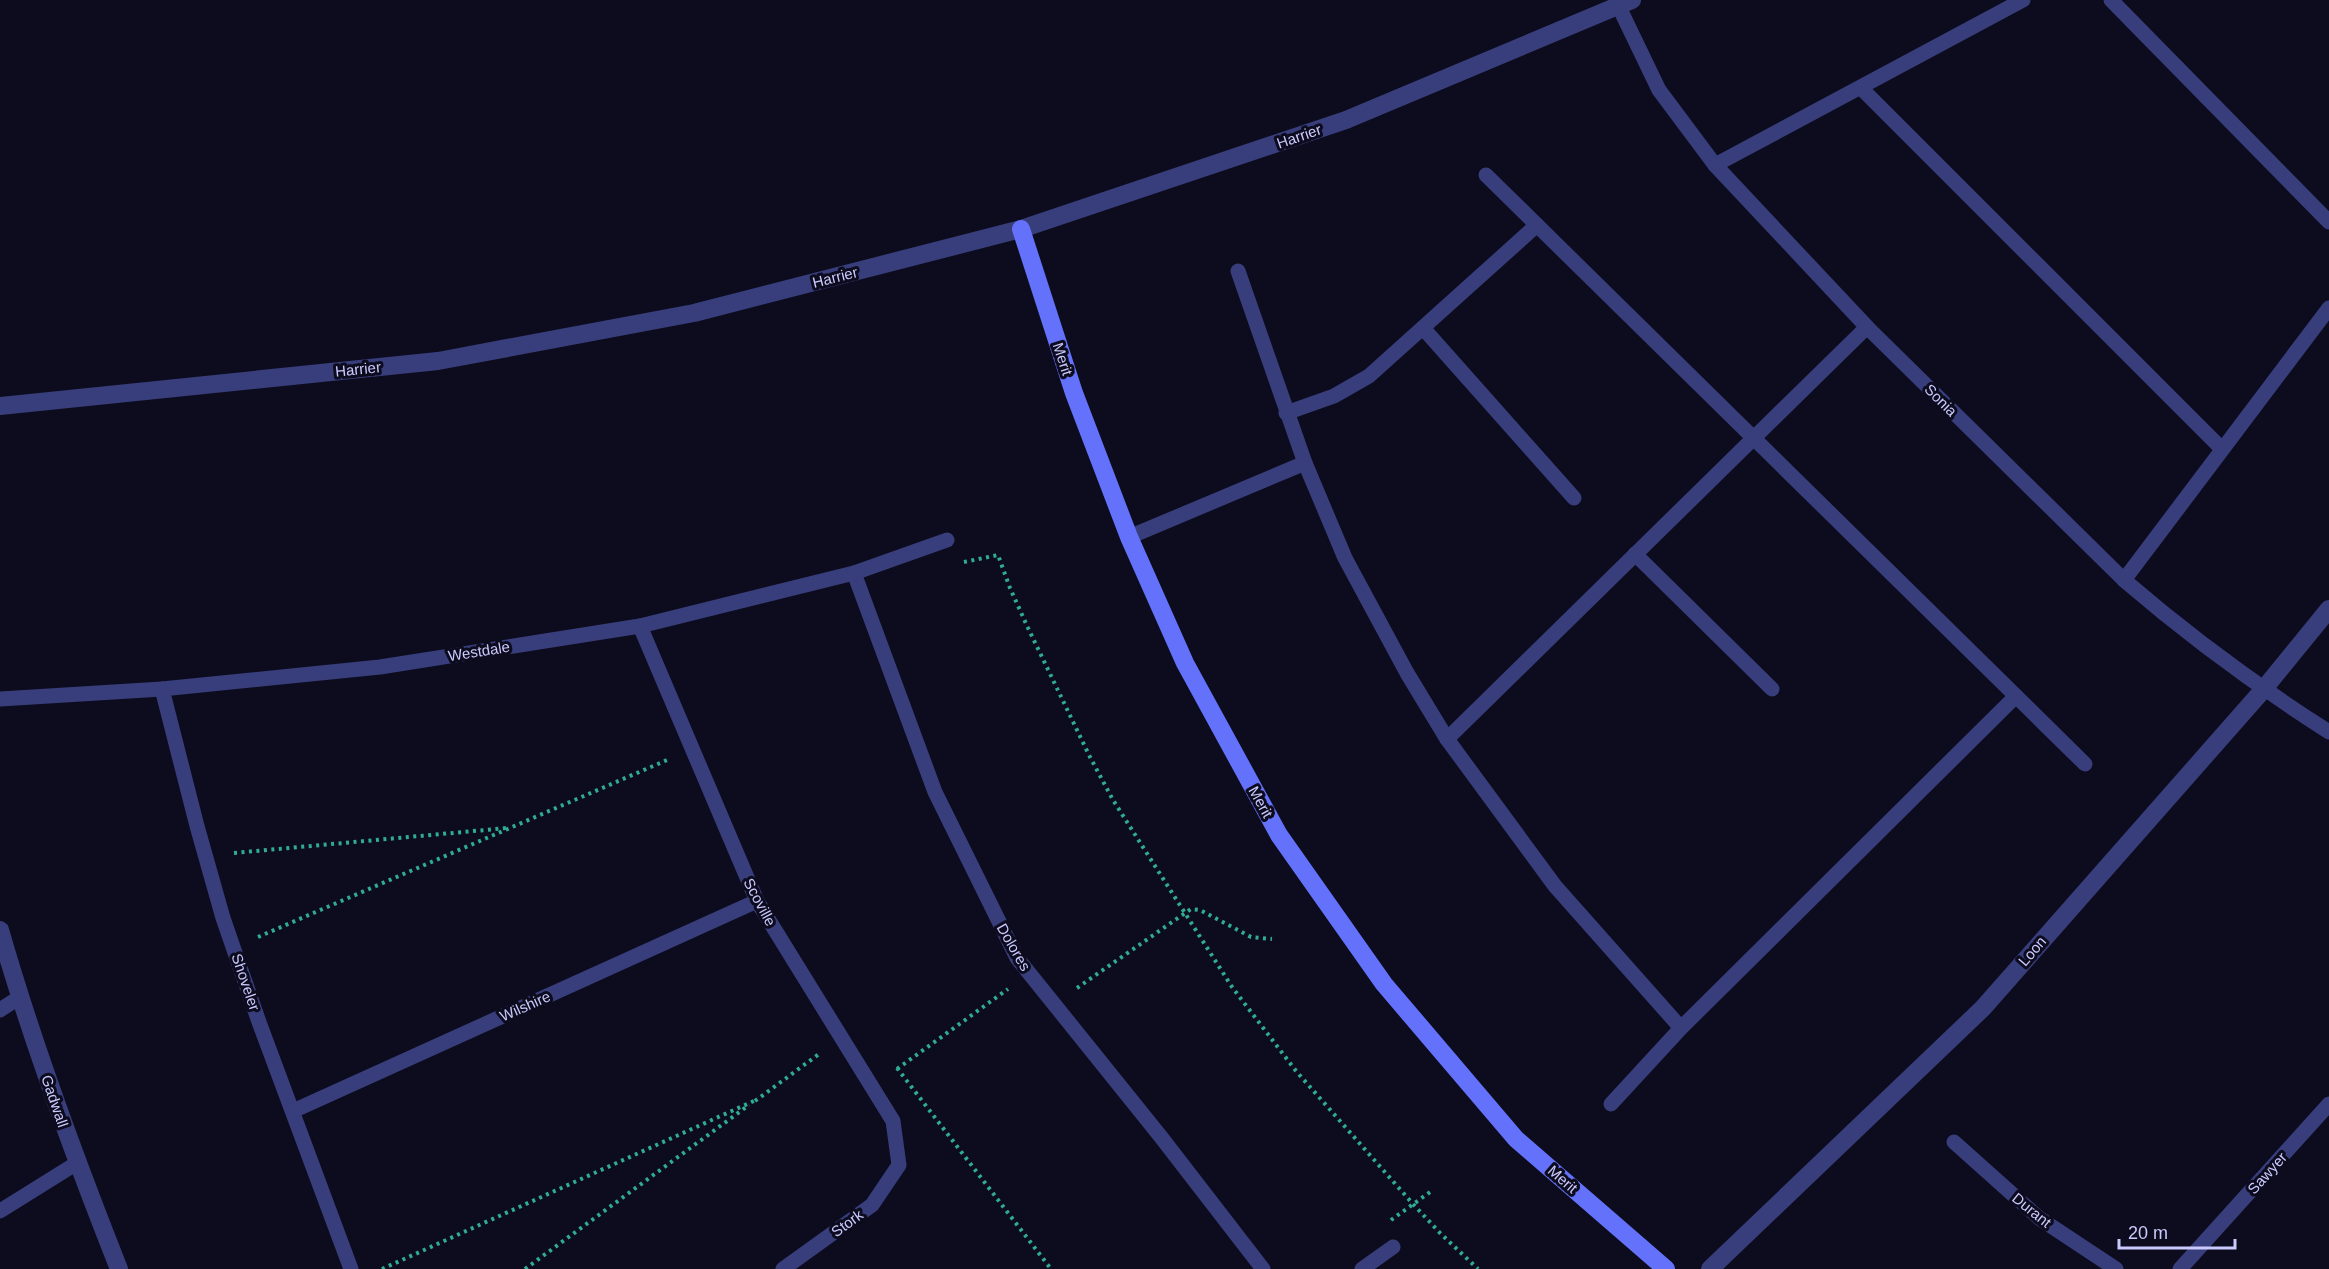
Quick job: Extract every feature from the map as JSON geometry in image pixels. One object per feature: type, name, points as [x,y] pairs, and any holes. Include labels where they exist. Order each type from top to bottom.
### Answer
[{"type":"street","name":"Harrier","points":[[0,406],[438,361],[694,313],[1021,229],[1346,120],[1626,3]]},
{"type":"street","name":"Merit","points":[[1021,229],[1074,393],[1129,537],[1185,663],[1279,835],[1384,984],[1516,1138],[1666,1269]]},
{"type":"street","name":"Loon","points":[[1710,1269],[1983,1008],[2263,690],[2329,609]]},
{"type":"street","name":"Gadwall","points":[[0,930],[20,998],[77,1163],[119,1269]]},
{"type":"lane","points":[[1715,165],[2023,0]]},
{"type":"lane","points":[[2110,0],[2329,222]]},
{"type":"lane","name":"Sonia","points":[[1626,3],[1659,90],[1715,165],[1867,327],[2124,580],[2162,613],[2263,690],[2329,732]]},
{"type":"lane","points":[[1861,88],[2222,449]]},
{"type":"lane","points":[[1486,175],[2085,764]]},
{"type":"lane","points":[[1286,413],[1352,387],[1369,376],[1537,225]]},
{"type":"lane","points":[[1238,271],[1286,413],[1345,558],[1407,672],[1447,739],[1555,886],[1681,1028]]},
{"type":"lane","points":[[2124,580],[2329,308]]},
{"type":"lane","points":[[1447,739],[1867,327]]},
{"type":"lane","points":[[1423,328],[1574,498]]},
{"type":"lane","points":[[1129,537],[1305,463]]},
{"type":"lane","name":"Westdale","points":[[0,699],[162,689],[380,667],[640,626],[854,573],[947,540]]},
{"type":"lane","points":[[1635,554],[1772,689]]},
{"type":"lane","name":"Dolores","points":[[854,573],[935,792],[1017,958],[1263,1269]]},
{"type":"lane","name":"Scoville","points":[[640,626],[757,901],[893,1120],[899,1165]]},
{"type":"lane","name":"Shoveler","points":[[162,689],[206,856],[234,947],[351,1269]]},
{"type":"lane","points":[[1611,1104],[1681,1028],[2016,696]]},
{"type":"lane","name":"Wilshire","points":[[292,1111],[757,901]]},
{"type":"lane","points":[[0,1010],[20,998]]},
{"type":"lane","name":"Sawyer","points":[[2180,1269],[2329,1104]]},
{"type":"lane","name":"Durant","points":[[1954,1142],[2039,1218],[2116,1269]]},
{"type":"lane","points":[[0,1211],[77,1163]]},
{"type":"lane","name":"Stork","points":[[783,1269],[872,1205],[899,1165]]},
{"type":"lane","points":[[1362,1269],[1393,1247]]},
{"type":"path","points":[[947,540],[962,562],[998,555],[1028,628],[1113,800],[1232,987],[1296,1071],[1413,1204],[1478,1269]]},
{"type":"path","points":[[234,947],[692,749]]},
{"type":"path","points":[[206,856],[511,827]]},
{"type":"path","points":[[1055,1004],[1191,909],[1200,910],[1251,937],[1272,939]]},
{"type":"path","points":[[872,1087],[1030,974]]},
{"type":"path","points":[[525,1269],[842,1038]]},
{"type":"path","points":[[897,1068],[1051,1269]]},
{"type":"path","points":[[382,1269],[756,1100]]},
{"type":"path","points":[[1393,1247],[1390,1220],[1430,1192]]}]
